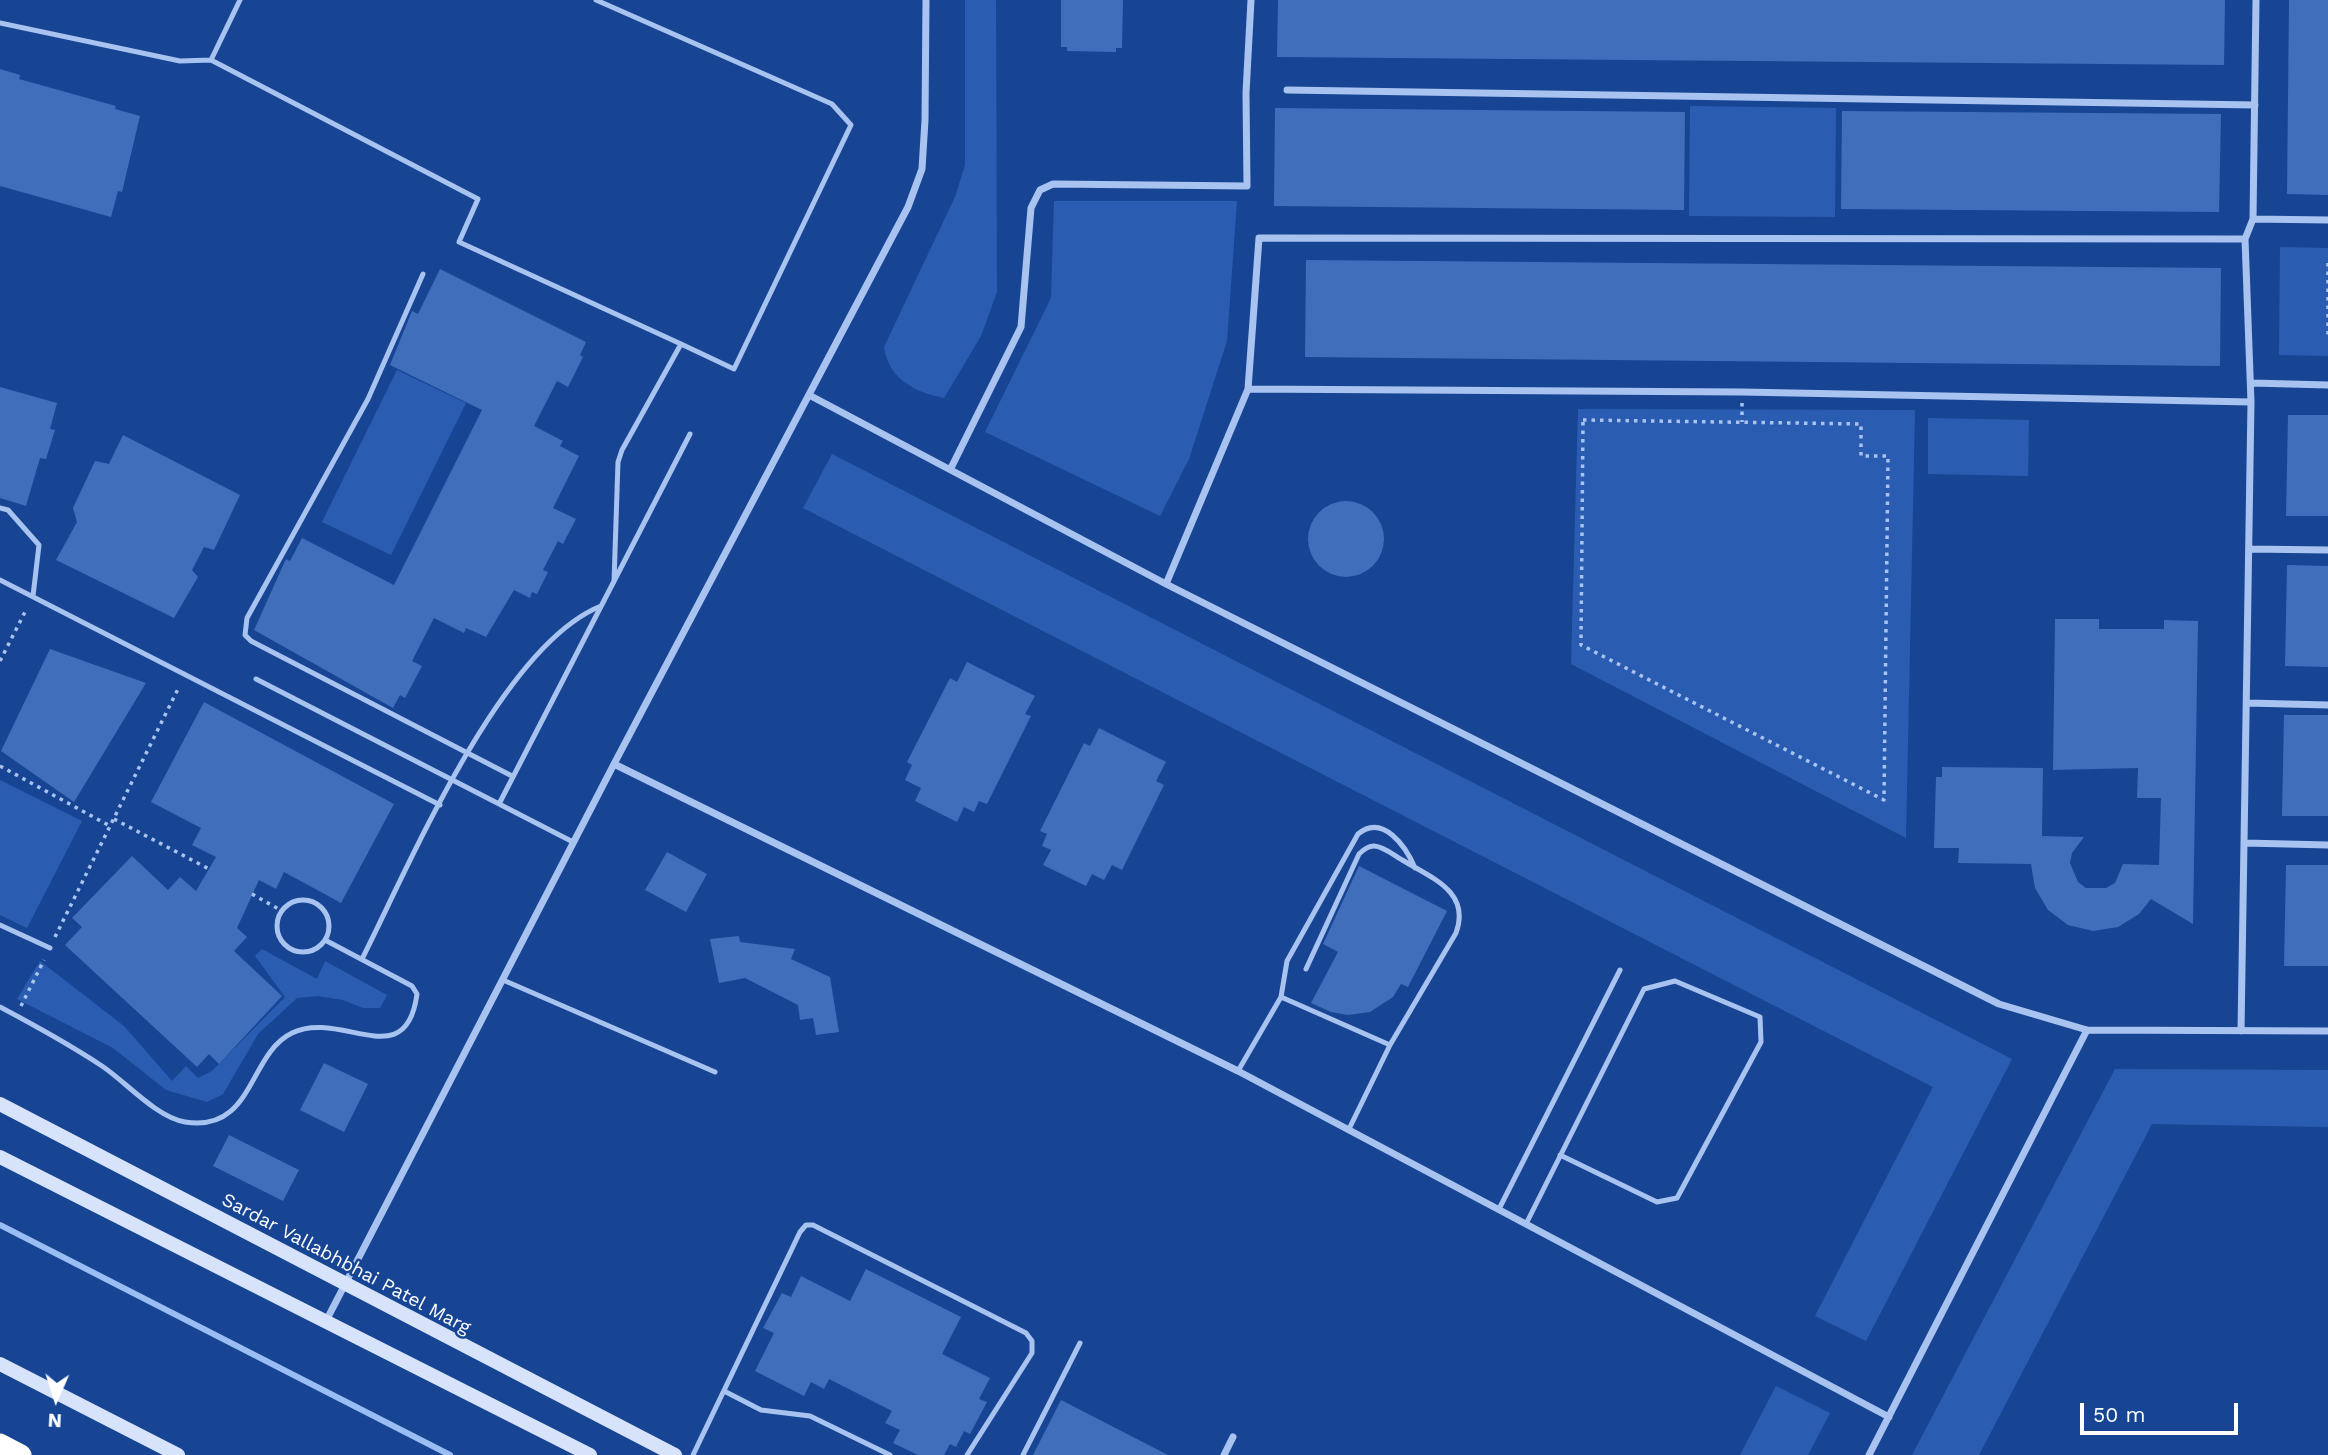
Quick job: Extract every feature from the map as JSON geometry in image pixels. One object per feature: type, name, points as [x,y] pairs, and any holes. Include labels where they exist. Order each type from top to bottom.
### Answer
[{"type":"highway","points":[[0,1444],[21,1455]]},
{"type":"street","points":[[326,1321],[573,842],[908,207],[922,169],[926,0]]},
{"type":"street","points":[[951,468],[1021,327],[1031,208],[1040,190],[1052,184],[1247,186],[1246,93],[1251,0]]},
{"type":"street","points":[[2241,1031],[2251,401],[2245,239],[2253,219],[2256,0]]},
{"type":"street","points":[[1287,90],[2255,105]]},
{"type":"street","points":[[2253,219],[2328,220]]},
{"type":"street","points":[[1166,584],[1248,389],[1259,238],[2245,239]]},
{"type":"street","points":[[2251,383],[2328,385]]},
{"type":"street","points":[[1248,389],[1742,391],[2251,401]]},
{"type":"street","points":[[809,394],[1166,584],[1999,1004],[2087,1030],[2328,1031]]},
{"type":"street","points":[[2249,549],[2328,550]]},
{"type":"street","points":[[2247,703],[2328,705]]},
{"type":"street","points":[[614,764],[1238,1071],[1889,1417]]},
{"type":"street","points":[[2245,844],[2328,845]]},
{"type":"street","points":[[1869,1455],[2087,1030]]},
{"type":"street","name":"Sardar Vallabhbhai Patel Marg","points":[[0,1104],[344,1286],[675,1455]]},
{"type":"street","points":[[0,1157],[590,1455]]},
{"type":"street","points":[[0,1364],[178,1455]]},
{"type":"street","points":[[1224,1455],[1233,1437]]},
{"type":"lane","points":[[211,60],[240,0]]},
{"type":"lane","points":[[0,23],[180,61],[211,60],[478,199],[458,242],[734,369],[851,125],[832,104],[596,0]]},
{"type":"lane","points":[[423,274],[368,399],[244,628],[251,641],[512,776]]},
{"type":"lane","points":[[614,583],[618,462],[622,450],[681,344]]},
{"type":"lane","points":[[499,803],[690,434]]},
{"type":"lane","points":[[0,508],[8,510],[39,545],[33,596]]},
{"type":"lane","points":[[0,580],[440,805]]},
{"type":"lane","points":[[362,959],[467,752],[536,653],[578,615],[601,606]]},
{"type":"lane","points":[[256,679],[573,842]]},
{"type":"lane","points":[[1238,1071],[1281,998],[1287,961],[1357,834],[1365,828],[1377,827],[1405,844],[1415,868]]},
{"type":"lane","points":[[1306,969],[1359,854],[1374,846],[1440,880],[1460,909],[1460,922],[1390,1045],[1349,1129]]},
{"type":"lane","points":[[295,901],[316,903],[328,919],[325,940],[310,951],[290,949],[278,934],[277,923],[282,911],[295,901]]},
{"type":"lane","points":[[0,925],[51,948]]},
{"type":"lane","points":[[1,1009],[101,1065],[139,1096],[176,1119],[202,1122],[229,1113],[240,1103],[272,1051],[291,1033],[305,1027],[328,1026],[383,1038],[404,1028],[416,1005],[417,994],[412,986],[325,940]]},
{"type":"lane","points":[[1499,1209],[1620,970]]},
{"type":"lane","points":[[503,980],[715,1072]]},
{"type":"lane","points":[[1526,1224],[1560,1155],[1644,989],[1675,981],[1760,1017],[1761,1042],[1677,1198],[1657,1202],[1560,1155]]},
{"type":"lane","points":[[1281,998],[1390,1045]]},
{"type":"lane","points":[[693,1455],[800,1232],[806,1225],[813,1225],[1026,1333],[1032,1341],[1032,1353],[967,1455]]},
{"type":"lane","points":[[1023,1455],[1080,1343]]},
{"type":"lane","points":[[724,1391],[761,1410],[810,1416],[890,1455]]},
{"type":"path","points":[[2328,263],[2328,338]]},
{"type":"path","points":[[1584,420],[1861,424],[1861,456],[1888,456],[1884,800],[1581,645],[1584,420]]},
{"type":"path","points":[[0,661],[33,596]]},
{"type":"path","points":[[16,1016],[185,676]]},
{"type":"path","points":[[0,766],[110,826]]},
{"type":"path","points":[[114,819],[209,869]]},
{"type":"path","points":[[252,894],[282,911]]},
{"type":"shaded area","points":[[965,0],[996,0],[997,292],[981,336],[944,398],[913,388],[897,376],[891,368],[884,347],[955,197],[965,165]]},
{"type":"shaded area","points":[[1690,106],[1836,108],[1835,217],[1689,216]]},
{"type":"shaded area","points":[[1054,201],[1237,201],[1227,341],[1189,459],[1160,516],[985,432],[1051,298]]},
{"type":"shaded area","points":[[2280,247],[2328,248],[2328,356],[2279,355]]},
{"type":"shaded area","points":[[397,370],[466,403],[391,555],[322,522]]},
{"type":"shaded area","points":[[1578,409],[1915,410],[1906,838],[1571,664]]},
{"type":"shaded area","points":[[1928,418],[2029,420],[2028,476],[1928,474]]},
{"type":"shaded area","points":[[832,454],[2012,1059],[1866,1341],[1815,1316],[1933,1087],[803,508]]},
{"type":"shaded area","points":[[0,780],[82,821],[27,928],[0,915]]},
{"type":"shaded area","points":[[262,949],[317,979],[325,961],[387,995],[380,1008],[363,1008],[343,1000],[318,996],[297,998],[258,1034],[223,1094],[207,1102],[166,1090],[113,1048],[17,999],[40,961],[124,1026],[172,1081],[186,1066],[198,1078],[212,1071],[285,997],[255,956]]},
{"type":"shaded area","points":[[2115,1069],[2328,1070],[2328,1127],[2152,1124],[1979,1455],[1912,1455]]},
{"type":"shaded area","points":[[1776,1386],[1830,1413],[1808,1455],[1740,1455]]},
{"type":"building","points":[[1061,0],[1123,0],[1122,48],[1116,48],[1116,52],[1067,51],[1067,47],[1061,47]]},
{"type":"building","points":[[1278,0],[2225,0],[2224,65],[1277,57]]},
{"type":"building","points":[[2289,0],[2328,0],[2328,195],[2287,194]]},
{"type":"building","points":[[0,69],[20,75],[19,79],[116,106],[115,109],[140,116],[122,192],[118,191],[111,217],[0,186]]},
{"type":"building","points":[[1275,108],[1685,112],[1684,210],[1274,206]]},
{"type":"building","points":[[1842,111],[2221,114],[2219,212],[1841,209]]},
{"type":"building","points":[[1306,260],[2221,268],[2220,366],[1305,357]]},
{"type":"building","points":[[440,269],[586,342],[580,355],[583,357],[568,387],[557,381],[534,426],[563,441],[560,446],[579,456],[553,508],[576,519],[563,544],[558,541],[543,570],[548,572],[537,594],[532,592],[530,598],[514,590],[486,637],[466,628],[464,633],[434,618],[412,661],[422,666],[405,698],[400,695],[393,708],[254,630],[286,559],[290,561],[302,538],[394,585],[482,410],[390,365],[412,311],[418,314]]},
{"type":"building","points":[[0,387],[57,403],[50,429],[55,430],[46,459],[40,458],[26,506],[0,498]]},
{"type":"building","points":[[2288,415],[2328,415],[2328,516],[2286,516]]},
{"type":"building","points":[[123,435],[240,495],[214,550],[204,547],[192,570],[198,577],[174,618],[56,560],[77,522],[73,508],[95,461],[109,464]]},
{"type":"building","points":[[1346,501],[1361,504],[1373,512],[1381,524],[1384,539],[1381,554],[1373,566],[1361,574],[1346,577],[1331,574],[1319,566],[1311,554],[1308,539],[1311,524],[1319,512],[1331,504]]},
{"type":"building","points":[[2287,565],[2328,566],[2328,667],[2285,666]]},
{"type":"building","points":[[2055,619],[2099,619],[2099,629],[2164,629],[2164,620],[2198,621],[2193,924],[2151,899],[2139,914],[2118,927],[2093,931],[2068,925],[2048,910],[2035,888],[2031,864],[1958,863],[1959,848],[1934,848],[1936,777],[1942,777],[1942,767],[2043,768],[2042,836],[2084,837],[2072,853],[2070,863],[2078,882],[2086,888],[2106,888],[2115,883],[2123,864],[2159,865],[2161,798],[2137,798],[2138,768],[2053,770]]},
{"type":"building","points":[[50,649],[146,683],[74,802],[1,751]]},
{"type":"building","points":[[967,662],[1035,696],[1025,714],[1031,716],[987,804],[979,801],[974,812],[964,807],[957,822],[915,801],[921,788],[905,780],[912,765],[907,762],[950,678],[957,682]]},
{"type":"building","points":[[204,702],[394,804],[341,903],[284,872],[276,889],[259,880],[237,928],[247,937],[234,951],[282,996],[219,1064],[209,1054],[197,1067],[65,945],[82,927],[72,918],[132,856],[168,890],[180,877],[196,891],[216,857],[192,845],[201,828],[151,802]]},
{"type":"building","points":[[2284,715],[2328,715],[2328,816],[2282,816]]},
{"type":"building","points":[[1099,728],[1166,762],[1156,781],[1164,785],[1122,870],[1112,865],[1104,880],[1092,874],[1086,886],[1043,865],[1051,850],[1042,846],[1047,834],[1040,831],[1084,743],[1090,746]]},
{"type":"building","points":[[667,852],[707,874],[686,912],[645,890]]},
{"type":"building","points":[[2286,865],[2328,865],[2328,966],[2284,966]]},
{"type":"building","points":[[1359,866],[1447,911],[1408,987],[1401,984],[1393,997],[1370,1012],[1348,1015],[1331,1012],[1311,1003],[1338,952],[1323,944]]},
{"type":"building","points":[[739,936],[740,942],[795,949],[791,959],[830,977],[839,1032],[816,1035],[813,1018],[800,1020],[798,1005],[745,978],[719,983],[710,939]]},
{"type":"building","points":[[324,1063],[368,1084],[344,1132],[300,1110]]},
{"type":"building","points":[[229,1135],[299,1170],[283,1201],[213,1166]]},
{"type":"building","points":[[866,1269],[961,1317],[942,1354],[990,1378],[979,1399],[987,1402],[970,1434],[964,1431],[956,1447],[950,1444],[944,1455],[918,1455],[893,1443],[900,1430],[885,1423],[892,1411],[829,1379],[824,1389],[811,1382],[804,1396],[755,1371],[774,1333],[763,1328],[782,1293],[791,1297],[801,1276],[850,1301]]},
{"type":"building","points":[[1061,1400],[1168,1455],[1033,1455]]},
{"type":"waterway","points":[[0,1225],[450,1455]]}]
